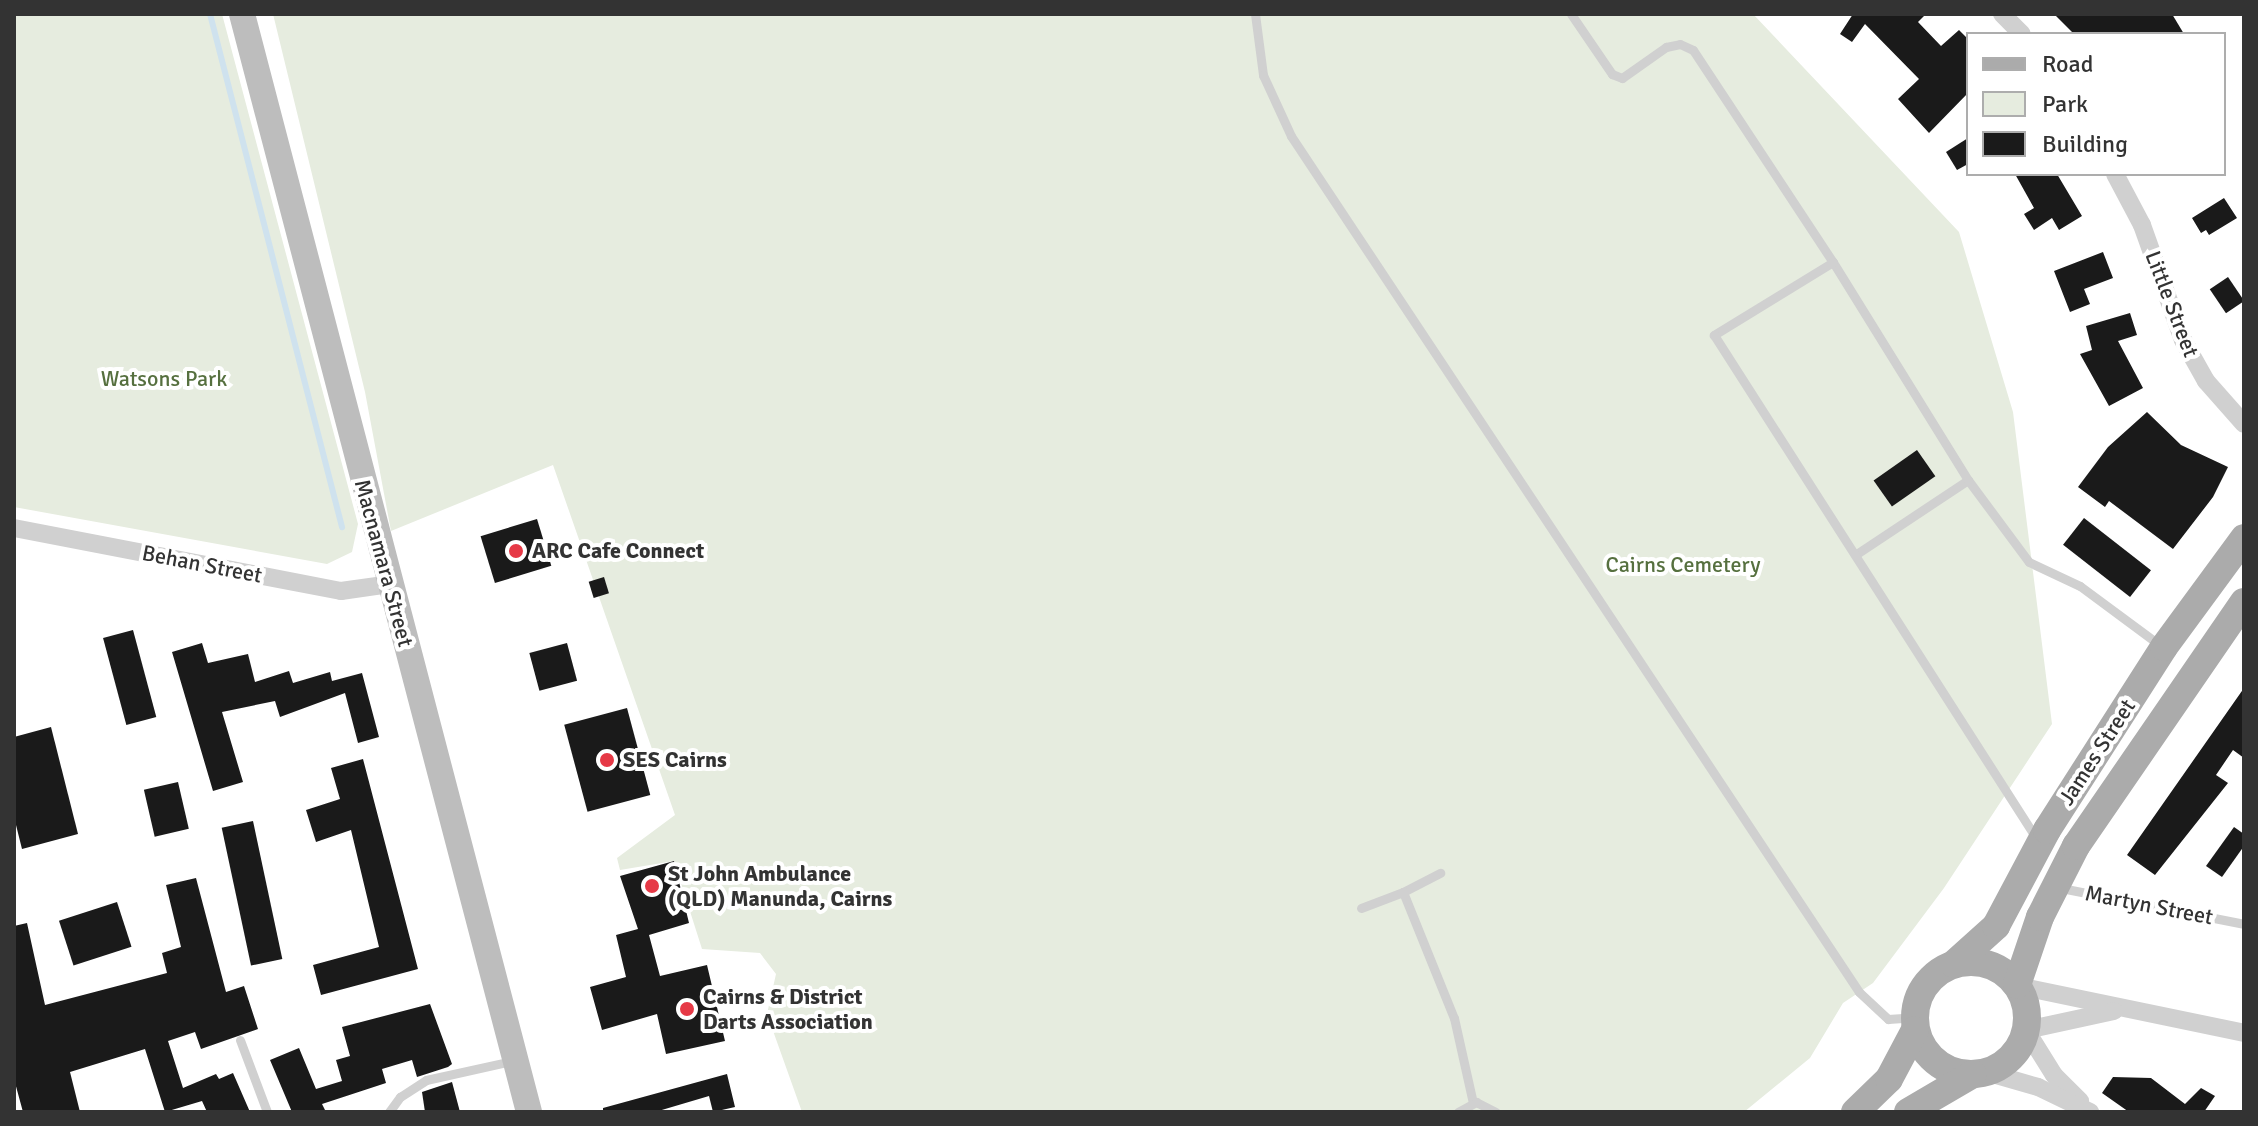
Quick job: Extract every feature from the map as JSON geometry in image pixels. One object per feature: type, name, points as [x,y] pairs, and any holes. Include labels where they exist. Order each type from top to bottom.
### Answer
[{"type":"main road","name":"James Street","points":[[1954,964],[1996,926],[2039,844],[2164,647],[2244,538]]},
{"type":"main road","name":"James Street","points":[[2017,985],[2054,886],[2097,813],[2244,602]]},
{"type":"main road","points":[[1855,1112],[1889,1079],[1915,1024],[1922,988],[1954,964],[1984,963],[2017,985],[2027,1007],[2026,1030],[2012,1057],[1908,1112]]},
{"type":"main road","points":[[1915,1024],[1940,1065],[1980,1073]]},
{"type":"street","name":"Macnamara Street","points":[[242,14],[529,1112]]},
{"type":"street","points":[[2002,14],[2020,32]]},
{"type":"street","name":"Little Street","points":[[2116,176],[2142,225],[2183,340],[2206,381],[2244,424]]},
{"type":"street","name":"Behan Street","points":[[14,528],[341,591],[390,584]]},
{"type":"street","points":[[2017,985],[2244,1033]]},
{"type":"street","points":[[2090,1112],[2054,1075],[2026,1030],[2125,1010]]},
{"type":"street","points":[[1980,1073],[2038,1087],[2090,1112]]},
{"type":"lane","points":[[1255,14],[1263,75],[1291,136],[1859,992],[1888,1019],[1915,1024]]},
{"type":"lane","points":[[1571,14],[1612,74],[1622,78],[1666,47],[1680,44],[1693,50],[1833,262],[1968,480],[2029,562],[2080,586],[2164,647]]},
{"type":"lane","points":[[1833,262],[1714,335],[1858,553],[2039,844]]},
{"type":"lane","points":[[1858,553],[1968,480]]},
{"type":"lane","points":[[1361,908],[1440,873]]},
{"type":"lane","name":"Martyn Street","points":[[2054,886],[2244,924]]},
{"type":"lane","points":[[1403,892],[1454,1018],[1473,1103]]},
{"type":"lane","points":[[240,1040],[267,1112]]},
{"type":"lane","points":[[389,1112],[400,1097],[426,1080],[516,1061]]},
{"type":"lane","points":[[1458,1112],[1473,1103],[1493,1107],[1496,1112]]},
{"type":"green space","name":"Watsons Park","points":[[14,14],[222,14],[358,524],[352,552],[327,564],[14,507]]},
{"type":"green space","name":"Cairns Cemetery","points":[[273,14],[1753,14],[1959,232],[2013,412],[2052,724],[1944,888],[1873,983],[1843,1003],[1810,1058],[1744,1112],[802,1112],[767,1014],[776,974],[760,953],[702,949],[674,861],[620,870],[617,858],[675,815],[553,465],[391,531],[365,392]]},
{"type":"building","points":[[1853,14],[1926,14],[1918,22],[1941,46],[1959,30],[1966,37],[1966,95],[1929,133],[1898,99],[1919,79],[1865,24],[1852,42],[1840,34]]},
{"type":"building","points":[[2054,14],[2172,14],[2183,32],[2072,32]]},
{"type":"building","points":[[1966,139],[1966,165],[1957,170],[1946,152]]},
{"type":"building","points":[[2016,176],[2058,176],[2082,216],[2059,230],[2052,218],[2034,230],[2024,214],[2034,208]]},
{"type":"building","points":[[2224,198],[2237,218],[2209,235],[2206,230],[2201,233],[2192,218]]},
{"type":"building","points":[[2103,252],[2113,278],[2084,289],[2090,304],[2070,312],[2054,271]]},
{"type":"building","points":[[2228,277],[2244,301],[2226,313],[2210,289]]},
{"type":"building","points":[[2130,313],[2137,335],[2118,341],[2143,388],[2109,406],[2080,354],[2092,350],[2086,326]]},
{"type":"building","points":[[2147,412],[2181,445],[2228,467],[2213,497],[2173,549],[2109,501],[2105,507],[2078,487],[2108,447]]},
{"type":"building","points":[[1917,450],[1935,476],[1892,507],[1874,480]]},
{"type":"building","points":[[2084,518],[2151,570],[2130,597],[2063,545]]},
{"type":"building","name":"ARC Cafe Connect","points":[[537,519],[551,566],[495,583],[481,536]]},
{"type":"building","points":[[604,577],[609,593],[594,598],[589,582]]},
{"type":"building","points":[[133,630],[156,717],[126,725],[103,638]]},
{"type":"building","points":[[202,643],[208,663],[248,654],[255,682],[289,671],[293,683],[330,672],[332,681],[362,673],[379,737],[358,743],[345,693],[280,717],[275,701],[222,712],[243,782],[213,791],[172,652]]},
{"type":"building","points":[[567,643],[577,681],[539,691],[529,653]]},
{"type":"building","points":[[2244,688],[2244,758],[2233,750],[2216,775],[2228,783],[2155,875],[2127,855]]},
{"type":"building","name":"SES Cairns","points":[[627,708],[650,795],[588,812],[564,725]]},
{"type":"building","points":[[51,727],[78,834],[22,849],[14,817],[14,737]]},
{"type":"building","points":[[363,759],[418,969],[321,995],[313,965],[379,947],[351,830],[316,842],[306,810],[340,799],[331,768]]},
{"type":"building","points":[[178,782],[189,829],[155,837],[144,790]]},
{"type":"building","points":[[253,821],[282,959],[251,966],[222,828]]},
{"type":"building","points":[[2234,827],[2244,834],[2244,846],[2222,877],[2206,866]]},
{"type":"building","points":[[674,861],[689,923],[649,935],[660,976],[707,965],[725,1041],[666,1054],[657,1014],[602,1030],[590,987],[626,977],[616,935],[638,929],[620,876]]},
{"type":"building","points":[[196,878],[226,992],[244,986],[258,1029],[201,1049],[195,1032],[168,1041],[183,1088],[216,1074],[219,1079],[233,1073],[250,1112],[207,1112],[202,1101],[165,1112],[145,1049],[70,1072],[80,1112],[23,1112],[14,1079],[14,926],[27,923],[45,1005],[167,973],[162,953],[181,947],[166,885]]},
{"type":"building","points":[[117,902],[132,947],[74,966],[59,921]]},
{"type":"building","points":[[430,1004],[452,1064],[417,1077],[412,1060],[382,1069],[386,1083],[322,1104],[326,1112],[292,1112],[270,1060],[299,1048],[316,1089],[342,1081],[336,1060],[350,1056],[342,1027]]},
{"type":"building","points":[[727,1074],[735,1107],[713,1112],[709,1096],[655,1112],[603,1112],[603,1108]]},
{"type":"building","points":[[2113,1077],[2151,1078],[2185,1104],[2201,1088],[2215,1096],[2204,1112],[2129,1112],[2102,1093]]},
{"type":"building","points":[[452,1082],[460,1112],[425,1112],[422,1092]]},
{"type":"waterway","points":[[210,14],[342,527]]},
{"type":"place","name":"ARC Cafe Connect","points":[[516,551]]},
{"type":"place","name":"SES Cairns","points":[[607,760]]},
{"type":"place","name":"St John Ambulance (QLD) Manunda, Cairns","points":[[652,886]]},
{"type":"place","name":"Cairns & District Darts Association","points":[[687,1009]]}]
